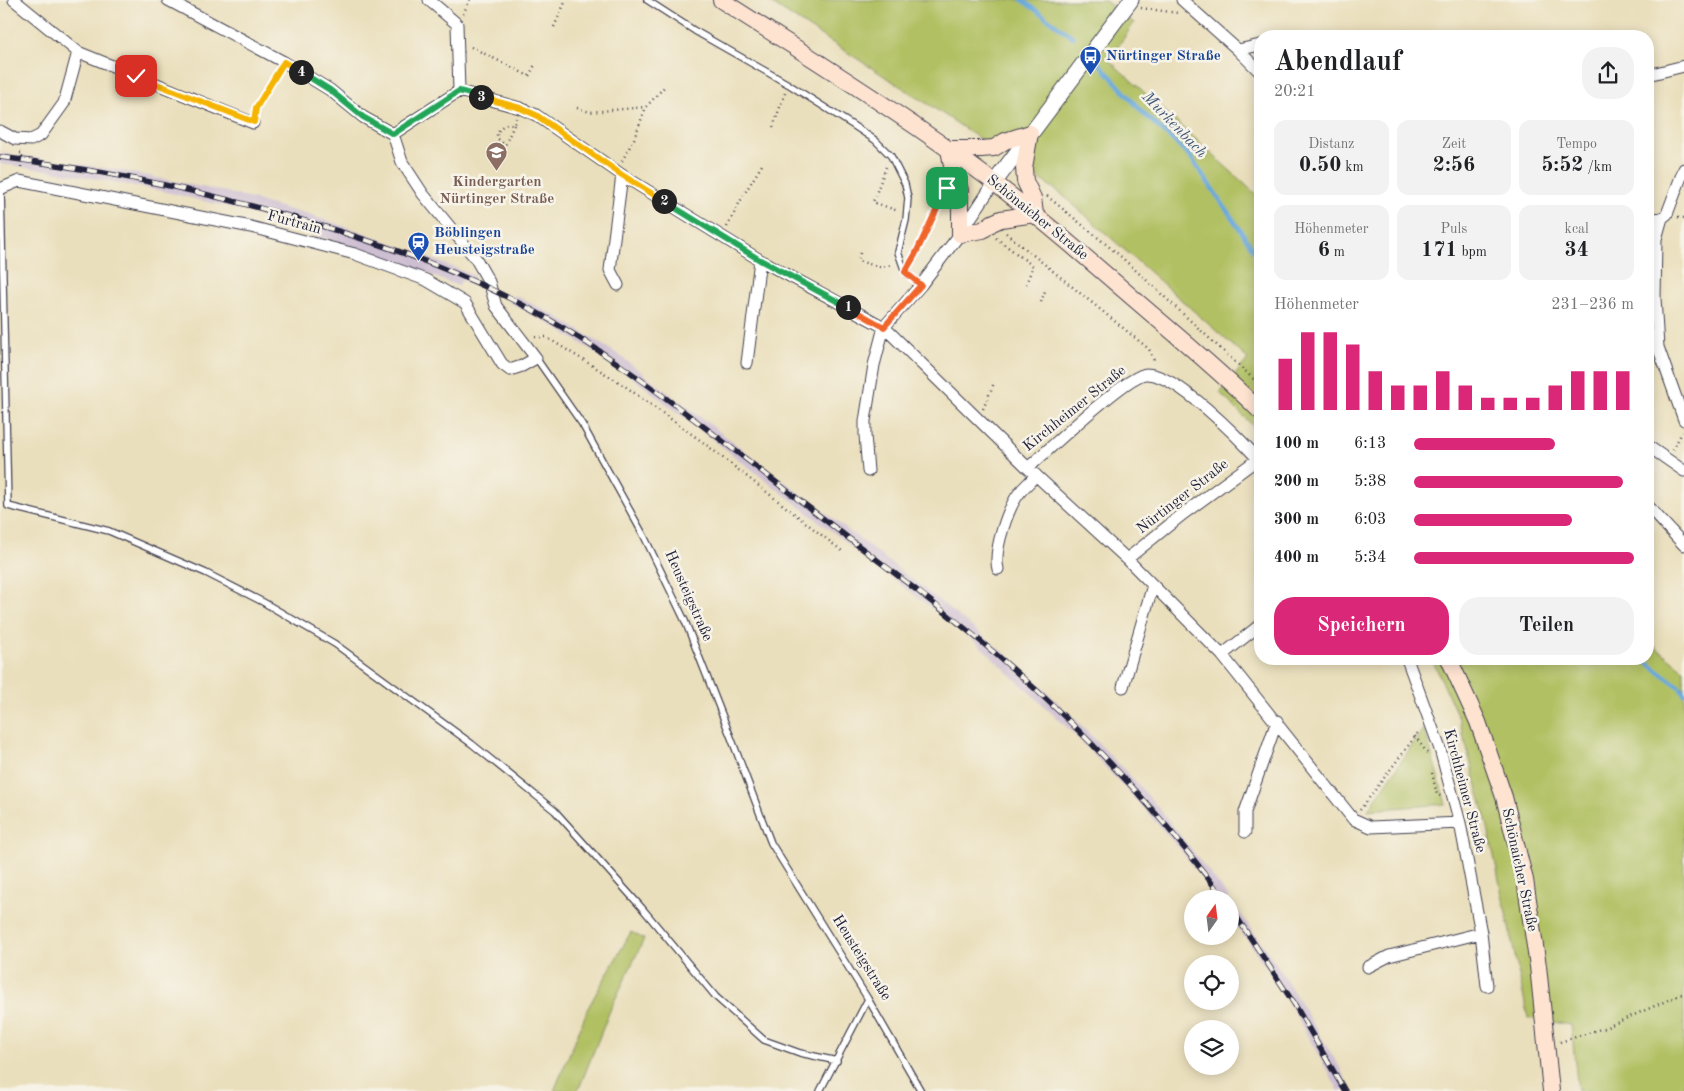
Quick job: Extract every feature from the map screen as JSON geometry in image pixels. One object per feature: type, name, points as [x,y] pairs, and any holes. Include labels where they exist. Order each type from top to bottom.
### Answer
[{"type":"main road","name":"Schönaicher Straße","points":[[721,0],[949,149],[1035,214],[1231,382],[1254,405]]},
{"type":"main road","points":[[1030,133],[1025,182],[1033,198],[1035,214],[1001,225],[992,223],[983,230],[960,234],[960,190],[953,172],[949,149],[994,148],[1006,141],[1030,133]]},
{"type":"main road","name":"Schönaicher Straße","points":[[1451,665],[1478,722],[1504,797],[1525,880],[1538,966],[1551,1091]]},
{"type":"street","points":[[14,0],[78,52],[254,122]]},
{"type":"street","points":[[168,0],[284,62],[330,90],[363,117],[393,134],[459,91],[520,108],[536,115],[620,173],[722,237],[760,260],[884,327],[1032,472],[1153,585],[1222,655],[1354,819],[1370,827],[1460,823]]},
{"type":"street","points":[[429,0],[457,24],[459,91]]},
{"type":"street","points":[[1182,0],[1254,66]]},
{"type":"street","points":[[868,471],[864,435],[865,421],[874,365],[884,327],[921,285],[960,234],[1030,133],[1130,1]]},
{"type":"street","points":[[1238,50],[1254,46]]},
{"type":"street","points":[[0,131],[15,138],[31,140],[41,135],[64,103],[78,52]]},
{"type":"street","points":[[1654,73],[1684,66]]},
{"type":"street","name":"Heusteigstraße","points":[[393,134],[402,162],[423,194],[476,259],[489,282],[496,306],[536,358]]},
{"type":"street","points":[[1654,219],[1662,218],[1667,214],[1684,169]]},
{"type":"street","points":[[618,285],[610,270],[620,173]]},
{"type":"street","points":[[1,189],[19,181]]},
{"type":"street","name":"Furtrain","points":[[19,181],[251,227],[355,254],[426,280],[465,303],[502,364],[510,370],[536,358]]},
{"type":"street","points":[[1662,218],[1656,239],[1655,298],[1658,347],[1684,420]]},
{"type":"street","points":[[746,363],[760,260]]},
{"type":"street","name":"Kirchheimer Straße","points":[[1032,472],[1120,388],[1138,376],[1147,374],[1162,378],[1195,398],[1254,455]]},
{"type":"street","points":[[1654,450],[1684,471]]},
{"type":"street","name":"Nürtinger Straße","points":[[1127,560],[1183,514],[1254,464]]},
{"type":"street","points":[[998,569],[996,563],[998,547],[1008,514],[1032,472]]},
{"type":"street","points":[[1654,513],[1684,546]]},
{"type":"street","points":[[1123,687],[1153,585]]},
{"type":"street","points":[[1222,655],[1254,630]]},
{"type":"street","name":"Kirchheimer Straße","points":[[1409,665],[1440,749],[1460,823],[1481,933],[1487,986]]},
{"type":"street","points":[[1245,832],[1245,812],[1276,721]]},
{"type":"street","points":[[1368,967],[1389,956],[1481,933]]},
{"type":"lane","points":[[647,0],[695,31],[788,84],[875,140],[891,156],[906,184],[908,198],[898,252],[905,272],[921,285]]},
{"type":"lane","points":[[1,189],[8,506],[109,531],[206,574],[263,602],[335,644],[472,744],[555,810],[642,908],[716,997],[764,1040],[800,1053],[837,1061]]},
{"type":"lane","name":"Heusteigstraße","points":[[536,358],[582,424],[648,544],[685,621],[771,843],[868,999],[921,1091]]},
{"type":"lane","points":[[820,1091],[868,999]]},
{"type":"path","points":[[554,27],[566,0]]},
{"type":"path","points":[[1130,1],[1141,8],[1180,13]]},
{"type":"path","points":[[458,41],[530,76],[536,63]]},
{"type":"path","points":[[254,122],[256,108],[284,62]]},
{"type":"path","points":[[773,127],[788,84]]},
{"type":"path","points":[[620,173],[646,107],[666,85]]},
{"type":"path","points":[[577,108],[590,112],[646,107]]},
{"type":"path","points":[[514,124],[503,125],[496,133],[497,138],[502,144],[506,145],[514,124],[520,108]]},
{"type":"path","points":[[19,181],[20,171],[26,172],[26,169],[21,168],[22,153],[17,152],[18,149],[27,150]]},
{"type":"path","points":[[891,156],[873,202],[906,213]]},
{"type":"path","points":[[722,237],[743,196],[762,165]]},
{"type":"path","points":[[905,272],[947,188]]},
{"type":"path","points":[[1044,193],[1118,254],[1254,379]]},
{"type":"path","points":[[1026,284],[1033,266],[993,235],[1001,225],[1149,349],[1162,378]]},
{"type":"path","points":[[860,253],[858,261],[880,267],[901,262]]},
{"type":"path","points":[[1041,302],[1045,291]]},
{"type":"path","points":[[520,337],[546,337],[622,384],[704,443],[842,551]]},
{"type":"path","points":[[979,419],[994,383]]},
{"type":"path","points":[[1668,460],[1684,427]]},
{"type":"path","points":[[1354,819],[1428,718]]},
{"type":"path","points":[[1558,1043],[1608,1027],[1684,993]]},
{"type":"shaded area","points":[[0,153],[119,170],[226,192],[362,232],[475,276],[471,284],[462,280],[458,286],[385,257],[288,227],[289,222],[162,191],[48,170],[0,164]]},
{"type":"shaded area","points":[[514,295],[554,315],[619,355],[921,586],[1018,664],[1135,781],[1223,890],[1210,890],[1180,849],[1076,736],[978,644],[620,368],[550,324],[509,302]]},
{"type":"shaded area","points":[[1239,912],[1277,965],[1339,1066],[1352,1091],[1339,1091],[1269,971],[1239,929]]},
{"type":"green space","points":[[766,0],[1104,0],[1134,23],[1109,60],[1254,193],[1254,427],[1220,393],[1248,359],[1059,192],[937,110]]},
{"type":"green space","points":[[1654,646],[1684,670],[1684,1091],[1578,1091],[1571,1025],[1528,1018],[1487,823],[1459,719],[1435,665],[1654,665]]},
{"type":"green space","points":[[1424,728],[1446,804],[1368,810]]},
{"type":"green space","points":[[631,932],[644,939],[611,1008],[578,1091],[554,1091],[589,1006]]},
{"type":"waterway","name":"Murkenbach","points":[[1022,0],[1073,37]]},
{"type":"waterway","name":"Murkenbach","points":[[1098,62],[1143,113],[1190,156],[1254,250]]},
{"type":"waterway","name":"Murkenbach","points":[[1650,665],[1681,688],[1684,694]]},
{"type":"railway","points":[[0,157],[82,169],[164,185],[245,204],[325,227],[409,255],[463,277],[517,302],[565,329],[627,370],[707,429],[924,595],[998,656],[1029,683],[1118,771],[1173,834],[1217,890]]},
{"type":"railway","points":[[1239,921],[1295,1005],[1345,1091]]},
{"type":"place","name":"Nürtinger Straße","points":[[1090,75]]},
{"type":"place","name":"Kindergarten Nürtinger Straße","points":[[497,172]]},
{"type":"place","name":"Böblingen Heusteigstraße","points":[[418,261]]},
{"type":"route","points":[[136,76],[254,122],[256,108],[284,62],[330,90],[363,117],[393,134],[459,91],[520,108],[536,115],[622,175],[760,260],[884,327],[921,285],[905,272],[947,188]]}]
